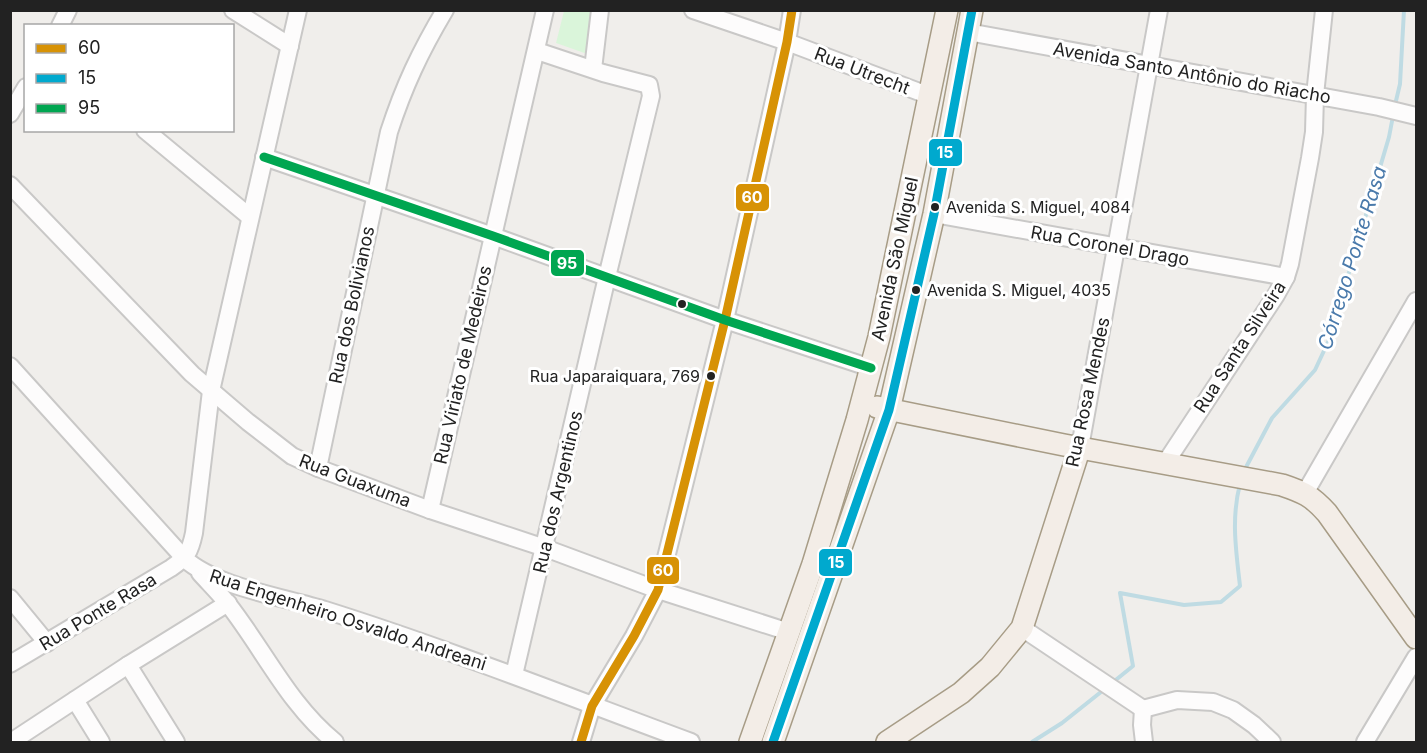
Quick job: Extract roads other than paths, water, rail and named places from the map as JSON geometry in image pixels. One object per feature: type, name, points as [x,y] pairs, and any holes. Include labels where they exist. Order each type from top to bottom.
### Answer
[{"type":"main road","name":"Avenida São Miguel","points":[[750,742],[813,564],[871,368],[947,10]]},
{"type":"main road","name":"Avenida São Miguel","points":[[773,742],[889,410],[934,214],[972,10]]},
{"type":"main road","points":[[879,337],[871,401],[876,406],[1282,485],[1305,493],[1315,499],[1327,513],[1416,638]]},
{"type":"main road","name":"Rua Rosa Mendes","points":[[887,742],[961,693],[990,667],[1022,628],[1080,447]]},
{"type":"street","points":[[61,24],[68,10]]},
{"type":"street","points":[[233,10],[290,46]]},
{"type":"street","points":[[298,10],[211,391],[191,564],[228,603],[297,705],[335,742]]},
{"type":"street","name":"Rua dos Bolivianos","points":[[318,468],[389,132],[399,100],[415,64],[445,10]]},
{"type":"street","name":"Rua Viriato de Medeiros","points":[[430,510],[545,10]]},
{"type":"street","points":[[537,51],[593,69],[600,10]]},
{"type":"street","name":"Rua Utrecht","points":[[693,10],[787,42],[930,96]]},
{"type":"street","points":[[582,742],[592,706],[634,636],[658,590],[725,320],[787,42],[792,10]]},
{"type":"street","name":"Rua Rosa Mendes","points":[[1080,447],[1159,10]]},
{"type":"street","name":"Rua Santa Silveira","points":[[1166,462],[1286,277],[1295,241],[1314,132],[1323,10]]},
{"type":"street","name":"Avenida Santo Antônio do Riacho","points":[[968,32],[1315,95],[1416,116]]},
{"type":"street","name":"Rua dos Argentinos","points":[[514,675],[650,102],[649,85],[593,69]]},
{"type":"street","points":[[10,114],[24,90]]},
{"type":"street","points":[[147,132],[250,217]]},
{"type":"street","points":[[264,157],[494,236],[725,320],[871,368]]},
{"type":"street","name":"Rua Guaxuma","points":[[10,185],[142,323],[211,391],[279,448],[318,468],[430,510],[545,548],[658,590],[789,632]]},
{"type":"street","name":"Rua Coronel Drago","points":[[934,214],[1286,277]]},
{"type":"street","points":[[1305,493],[1416,301]]},
{"type":"street","name":"Rua Engenheiro Osvaldo Andreani","points":[[10,366],[191,564],[232,583],[325,610],[514,675],[691,742]]},
{"type":"street","name":"Rua Ponte Rasa","points":[[10,664],[191,564]]},
{"type":"street","points":[[10,598],[47,643]]},
{"type":"street","points":[[11,742],[228,603]]},
{"type":"street","points":[[1022,628],[1143,709],[1177,700],[1214,702],[1233,710],[1272,742]]},
{"type":"street","points":[[1365,742],[1416,657]]},
{"type":"street","points":[[128,665],[176,742]]},
{"type":"street","points":[[75,700],[101,742]]},
{"type":"street","points":[[1143,709],[1144,742]]},
{"type":"waterway","name":"Córrego Ponte Rasa","points":[[1395,105],[1400,84],[1404,10]]},
{"type":"waterway","name":"Córrego Ponte Rasa","points":[[1244,471],[1272,418],[1315,370],[1329,340],[1389,137],[1393,116]]},
{"type":"waterway","name":"Córrego Ponte Rasa","points":[[1112,683],[1133,666],[1120,593],[1184,605],[1221,602],[1240,586],[1235,522],[1240,484]]},
{"type":"waterway","name":"Córrego Ponte Rasa","points":[[1032,742],[1062,723],[1106,688]]},
{"type":"place","name":"Avenida S. Miguel, 4084","points":[[935,207]]},
{"type":"place","name":"Avenida S. Miguel, 4035","points":[[916,290]]},
{"type":"place","name":"Rua Japaraiquara, 769","points":[[711,376]]}]
